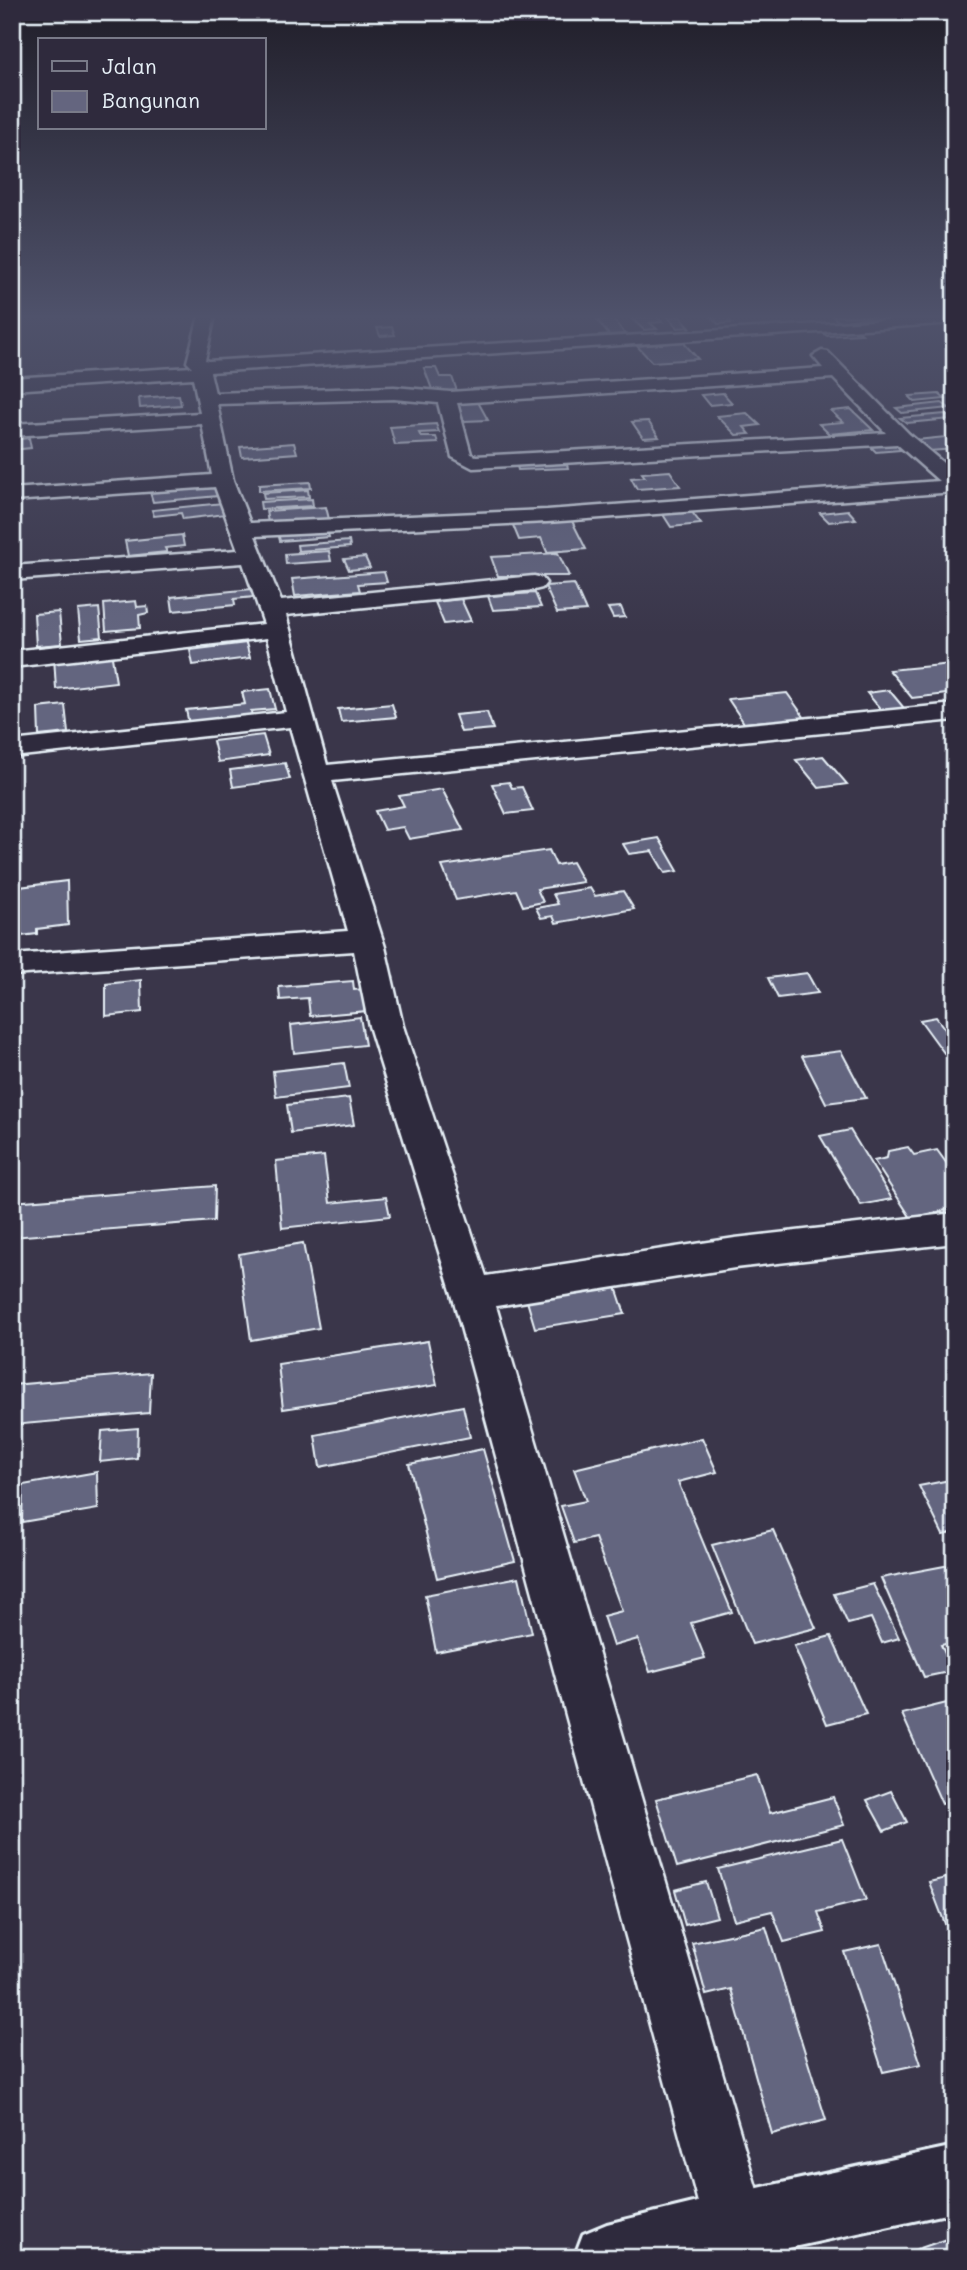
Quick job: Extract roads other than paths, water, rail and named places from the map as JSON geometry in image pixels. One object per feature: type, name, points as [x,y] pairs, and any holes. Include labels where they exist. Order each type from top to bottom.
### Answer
[{"type":"main road","points":[[607,2258],[740,2242],[955,2179]]},
{"type":"street","points":[[12,430],[50,422]]},
{"type":"street","points":[[212,422],[223,480],[273,620],[303,718],[316,774],[367,940],[386,1026],[472,1294],[740,2242]]},
{"type":"street","points":[[454,422],[462,457],[473,462],[902,438]]},
{"type":"street","points":[[886,422],[955,485]]},
{"type":"street","points":[[12,495],[223,480]]},
{"type":"street","points":[[12,573],[246,543],[547,516],[955,485]]},
{"type":"street","points":[[12,659],[534,583]]},
{"type":"street","points":[[316,774],[955,712]]},
{"type":"street","points":[[12,750],[303,718]]},
{"type":"street","points":[[12,965],[367,940]]},
{"type":"street","points":[[472,1294],[736,1253],[955,1228]]}]
